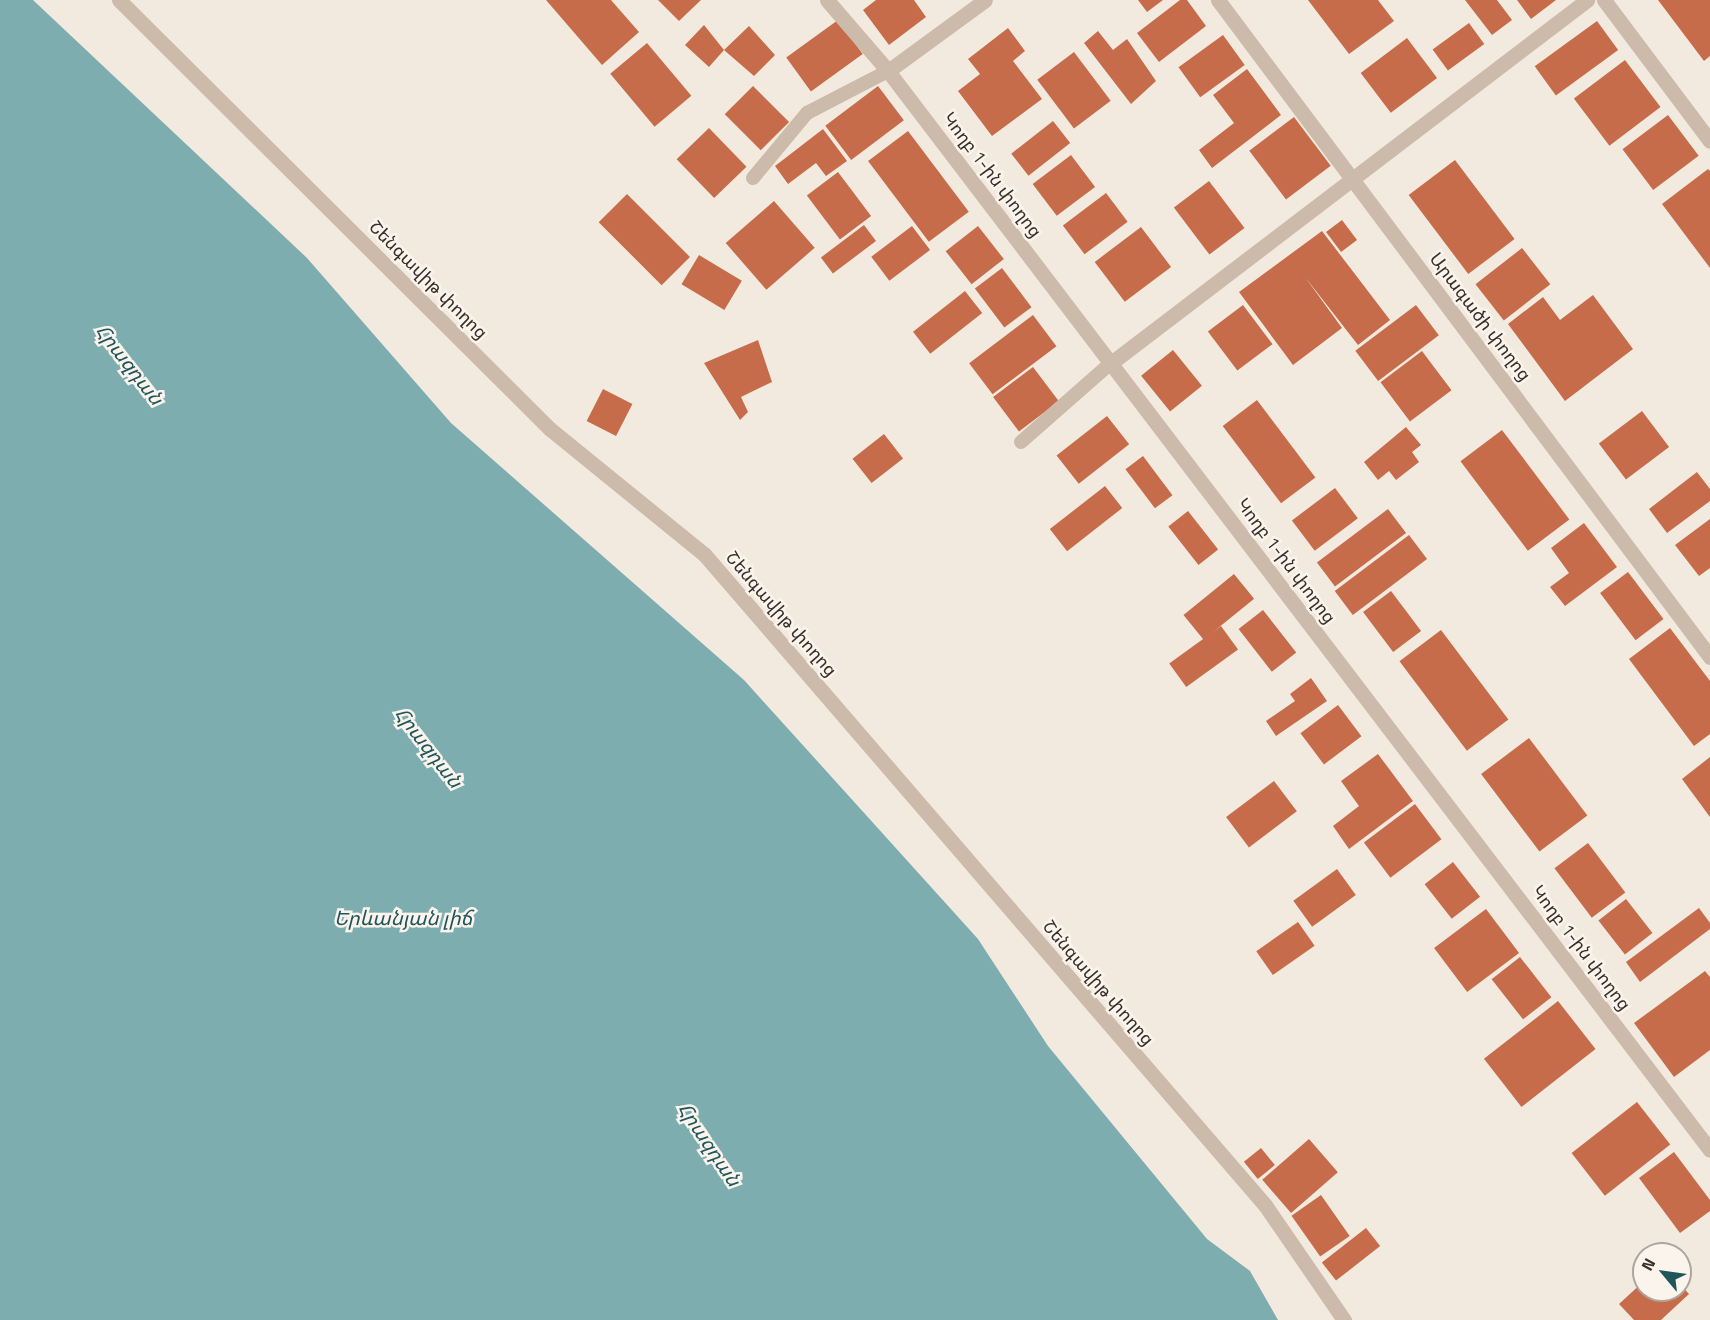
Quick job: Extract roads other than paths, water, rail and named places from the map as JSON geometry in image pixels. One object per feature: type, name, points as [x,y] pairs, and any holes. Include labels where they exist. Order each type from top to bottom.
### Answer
[{"type":"street","name":"Շենգավիթ փողոց","points":[[119,0],[550,429],[704,554],[1265,1205],[1344,1320]]},
{"type":"street","name":"Կողբ 1-ին փողոց","points":[[827,0],[888,71],[1710,1150]]},
{"type":"street","points":[[888,71],[985,0]]},
{"type":"street","name":"Արագածի փողոց","points":[[1218,0],[1710,657]]},
{"type":"street","points":[[1111,363],[1587,0]]},
{"type":"street","points":[[1604,0],[1710,141]]},
{"type":"lane","points":[[753,178],[807,113],[888,71]]},
{"type":"lane","points":[[1021,442],[1111,363]]},
{"type":"water","name":"Երևանյան լիճ","points":[[0,0],[33,0],[307,258],[451,423],[744,680],[978,939],[1048,1046],[1207,1239],[1250,1271],[1278,1320],[0,1320]]},
{"type":"water label","name":"Հրազդան","points":[[130,364]]},
{"type":"water label","name":"Հրազդան","points":[[429,747]]},
{"type":"water label","name":"Հրազդան","points":[[710,1144]]}]
